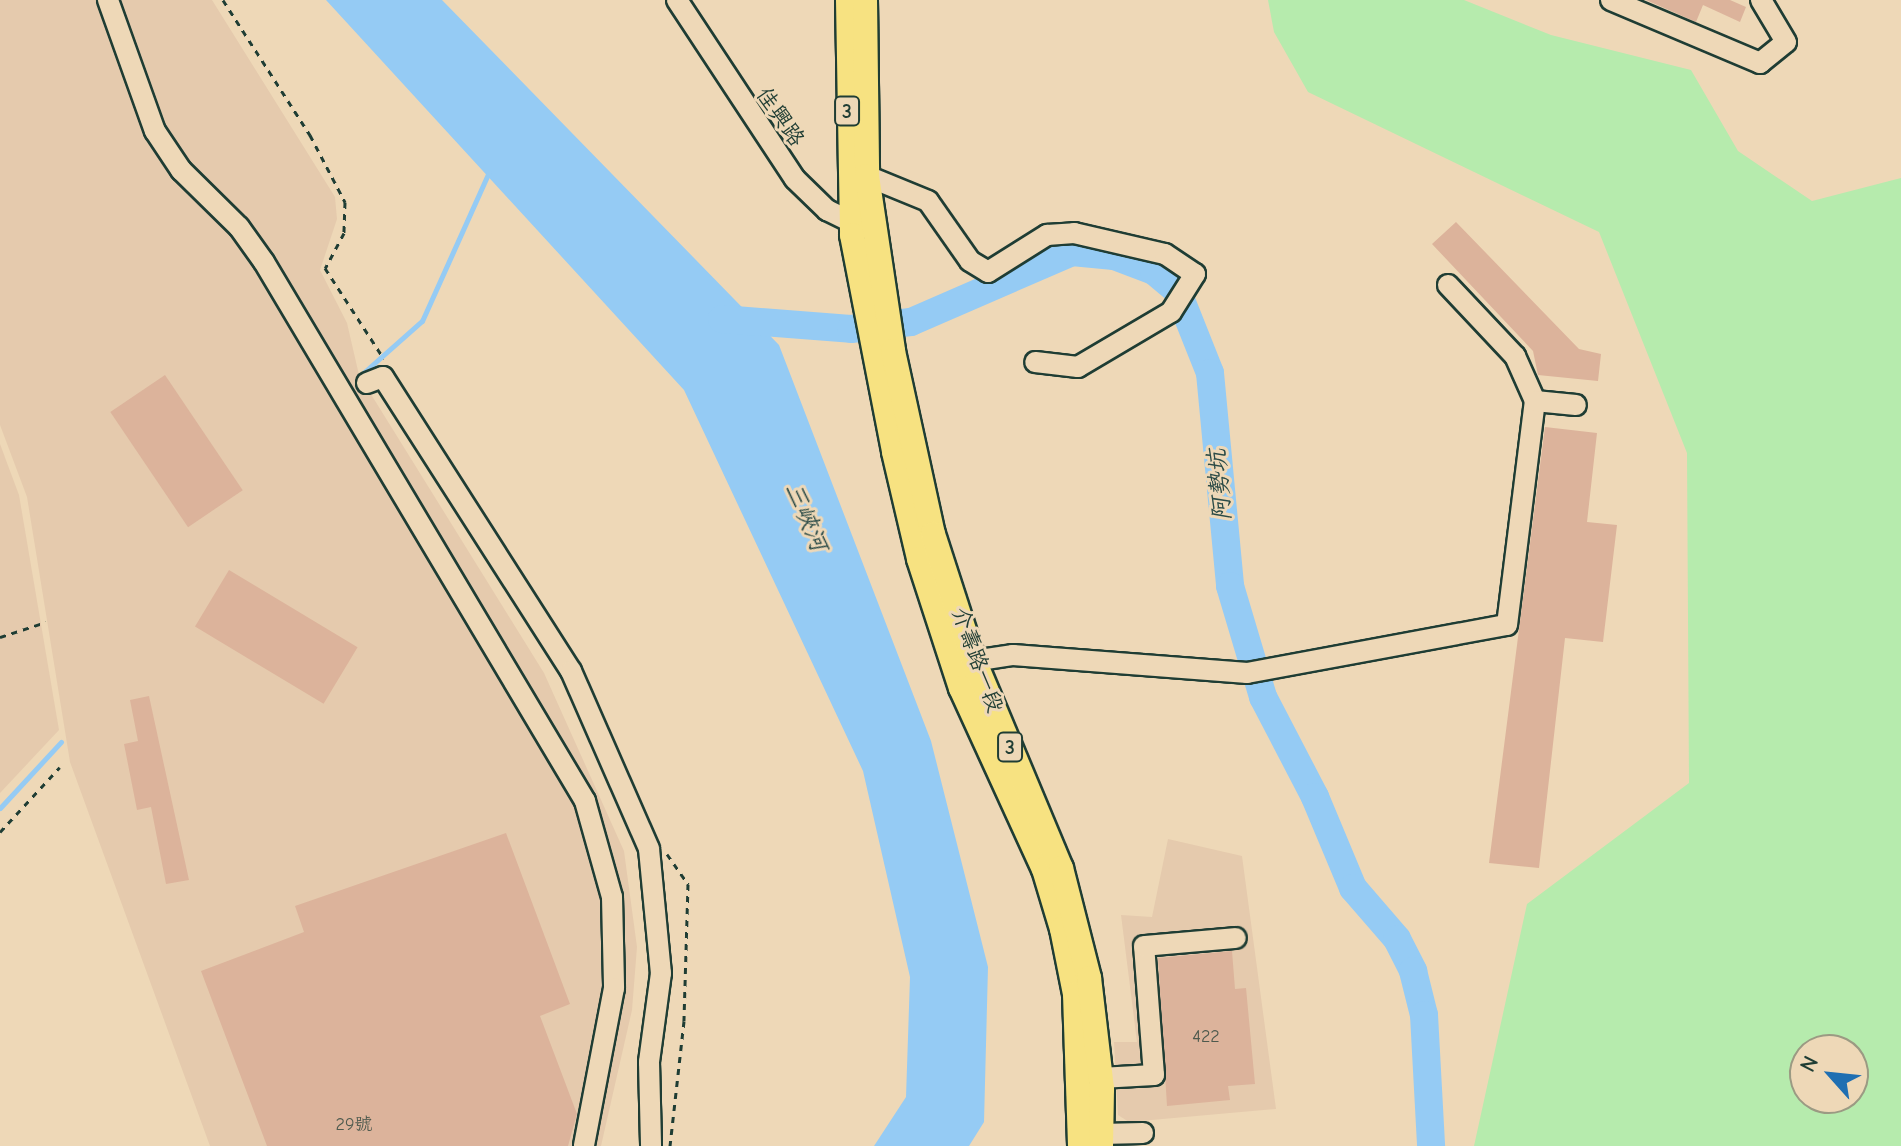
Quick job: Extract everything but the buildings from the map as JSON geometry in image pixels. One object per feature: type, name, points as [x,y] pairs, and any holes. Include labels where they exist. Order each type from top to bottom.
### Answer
[{"type":"main road","name":"3","points":[[848,0],[850,221]]},
{"type":"main road","name":"3","points":[[865,0],[867,176],[875,215]]},
{"type":"main road","name":"介壽路一段","points":[[872,281],[875,215]]},
{"type":"main road","name":"介壽路一段","points":[[850,221],[872,281],[884,352],[964,662],[1044,869],[1062,929],[1075,994],[1094,1142]]},
{"type":"main road","name":"介壽路一段","points":[[964,662],[1061,868],[1089,978],[1100,1078],[1094,1142]]},
{"type":"street","points":[[108,0],[155,131],[181,170],[239,227],[264,262],[585,801],[612,897],[614,988],[584,1146]]},
{"type":"street","name":"佳興路","points":[[677,0],[795,179],[827,210],[850,221]]},
{"type":"street","points":[[1611,0],[1760,63],[1786,42],[1761,0]]},
{"type":"street","points":[[867,176],[928,201],[970,261],[988,272],[1047,235],[1074,233],[1165,254],[1195,274],[1171,312],[1078,367],[1035,362]]},
{"type":"street","points":[[850,221],[875,215]]},
{"type":"street","points":[[964,662],[1013,655],[1257,672],[1507,625],[1535,401],[1515,356],[1448,285]]},
{"type":"street","points":[[367,383],[383,377],[571,671],[649,849],[661,973],[649,1062],[651,1146]]},
{"type":"street","points":[[1535,401],[1576,405]]},
{"type":"street","points":[[1100,1078],[1154,1075],[1144,946],[1236,938]]},
{"type":"street","points":[[1094,1142],[1143,1133]]},
{"type":"path","points":[[223,0],[310,135],[345,202],[344,233],[325,268],[386,361]]},
{"type":"path","points":[[0,637],[46,622]]},
{"type":"path","points":[[0,832],[60,767]]},
{"type":"shaded area","points":[[0,0],[212,0],[335,197],[337,219],[320,270],[347,323],[359,375],[544,673],[624,851],[637,947],[632,1010],[601,1146],[210,1146],[70,762],[27,497],[0,425]]},
{"type":"shaded area","points":[[0,444],[19,495],[59,730],[0,793]]},
{"type":"shaded area","points":[[1168,839],[1242,856],[1276,1109],[1129,1122],[1118,1115],[1114,1042],[1137,1042],[1121,915],[1152,917]]},
{"type":"green space","points":[[1268,0],[1464,0],[1551,35],[1691,70],[1738,151],[1812,201],[1901,178],[1901,1146],[1474,1146],[1527,904],[1689,783],[1687,453],[1599,232],[1308,92],[1274,32]]},
{"type":"water","name":"三峽河","points":[[326,0],[442,0],[779,345],[931,741],[988,967],[984,1122],[969,1146],[874,1146],[906,1097],[910,977],[863,771],[684,390]]},
{"type":"waterway","points":[[362,374],[422,321],[489,172]]},
{"type":"waterway","name":"阿勢坑","points":[[722,319],[851,329],[911,322],[1072,252],[1114,256],[1154,271],[1177,290],[1210,373],[1230,586],[1263,697],[1315,797],[1353,888],[1397,939],[1413,971],[1424,1015],[1431,1146]]},
{"type":"waterway","points":[[0,808],[61,742]]}]
